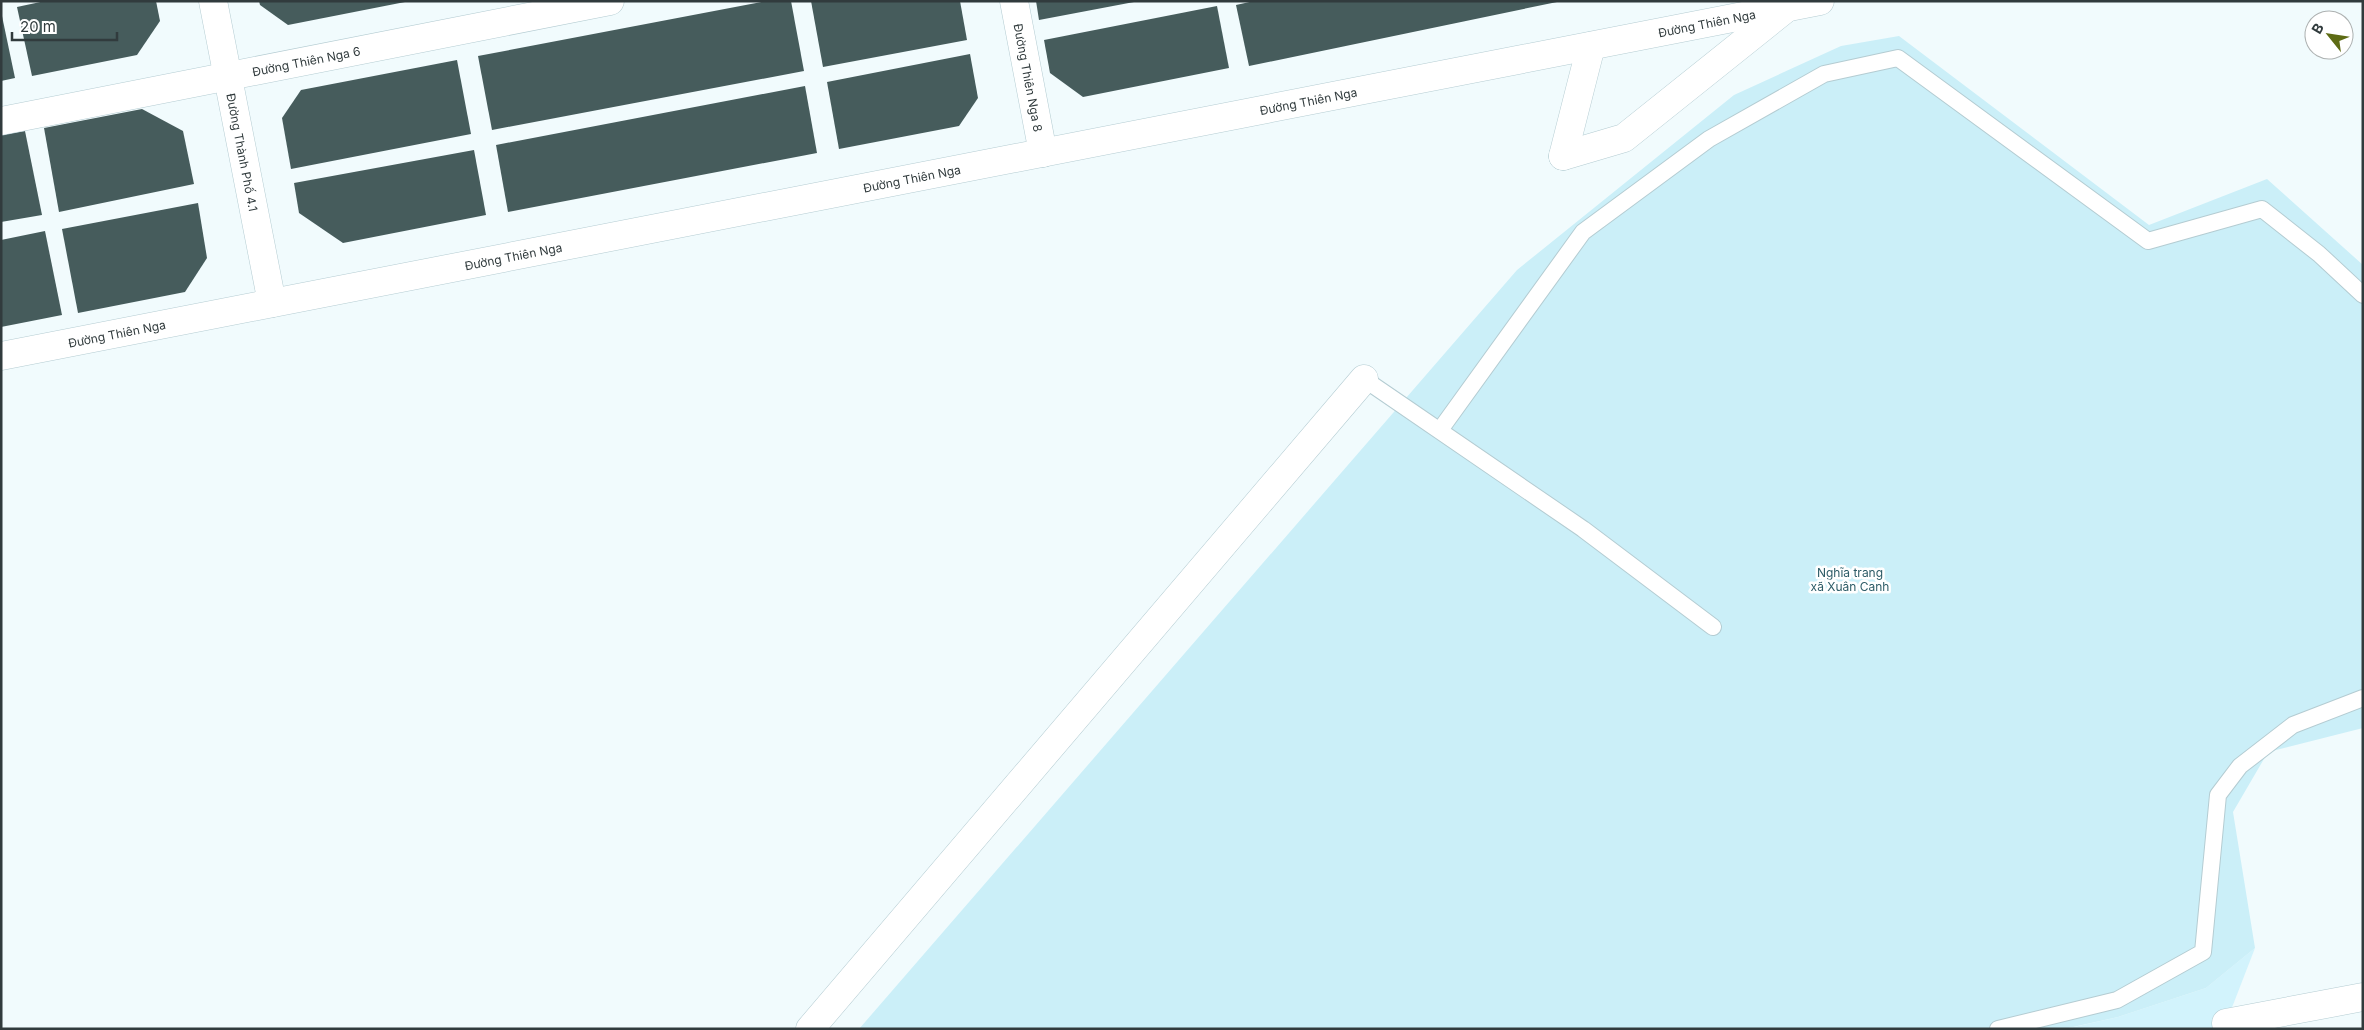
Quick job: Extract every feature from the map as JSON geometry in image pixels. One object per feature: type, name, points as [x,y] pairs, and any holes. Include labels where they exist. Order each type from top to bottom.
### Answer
[{"type":"street","name":"Đường Thành Phố 4.1","points":[[213,1],[272,303]]},
{"type":"street","name":"Đường Thiên Nga 6","points":[[1,121],[610,1]]},
{"type":"street","name":"Đường Thiên Nga 8","points":[[1014,1],[1043,153]]},
{"type":"street","name":"Đường Thiên Nga","points":[[1,356],[1591,46],[1786,5],[1820,1]]},
{"type":"street","points":[[1591,46],[1563,156],[1624,138],[1786,5]]},
{"type":"street","points":[[810,1029],[1364,379]]},
{"type":"street","points":[[2226,1026],[2363,997]]},
{"type":"lane","points":[[1440,430],[1583,232],[1709,139],[1824,74],[1898,58],[2148,241],[2262,209],[2319,254],[2363,295]]},
{"type":"lane","points":[[1364,379],[1583,529],[1713,627]]},
{"type":"lane","points":[[1998,1029],[2117,1000],[2203,952],[2218,794],[2240,766],[2293,725],[2363,698]]},
{"type":"shaded area","points":[[2255,948],[2226,1023],[2227,1029],[2065,1029],[2118,1017],[2206,988]]},
{"type":"green space","name":"Nghĩa trang xã Xuân Canh","points":[[1899,36],[2149,225],[2267,179],[2363,265],[2363,728],[2268,752],[2233,812],[2255,948],[2206,988],[2118,1017],[2064,1029],[859,1029],[1517,270],[1734,95],[1841,46]]},
{"type":"building","points":[[45,1],[156,1],[160,21],[137,55],[32,76],[17,7]]},
{"type":"building","points":[[259,1],[405,2],[288,25],[260,5]]},
{"type":"building","points":[[766,1],[791,1],[804,71],[492,130],[478,56]]},
{"type":"building","points":[[811,1],[960,1],[967,40],[823,67]]},
{"type":"building","points":[[1036,1],[1134,1],[1134,2],[1039,20]]},
{"type":"building","points":[[1254,1],[1557,2],[1249,66],[1236,5]]},
{"type":"building","points":[[1217,6],[1229,68],[1083,97],[1050,73],[1044,40]]},
{"type":"building","points":[[1,17],[15,78],[1,81]]},
{"type":"building","points":[[970,54],[978,98],[959,126],[839,149],[827,82]]},
{"type":"building","points":[[457,60],[471,134],[291,169],[282,118],[301,90]]},
{"type":"building","points":[[805,86],[817,153],[508,212],[496,145]]},
{"type":"building","points":[[142,109],[183,131],[194,184],[59,212],[44,128]]},
{"type":"building","points":[[25,131],[42,215],[1,222],[1,135]]},
{"type":"building","points":[[474,150],[486,215],[343,243],[299,213],[294,183]]},
{"type":"building","points":[[198,203],[207,258],[185,292],[78,313],[62,229]]},
{"type":"building","points":[[45,231],[62,315],[1,327],[1,240]]}]
